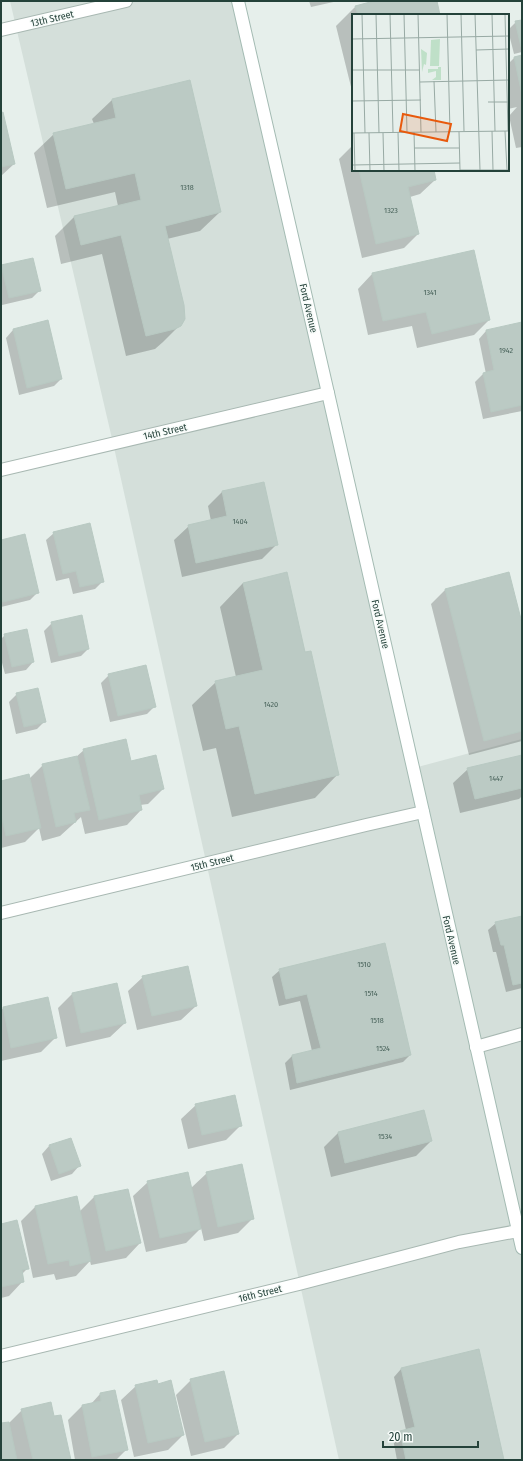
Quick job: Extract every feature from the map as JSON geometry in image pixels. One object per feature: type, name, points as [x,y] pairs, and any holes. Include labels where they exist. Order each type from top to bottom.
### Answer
[{"type":"street","name":"13th Street","points":[[1,30],[126,1]]},
{"type":"street","name":"Ford Avenue","points":[[238,1],[522,1248]]},
{"type":"street","name":"14th Street","points":[[1,470],[328,393]]},
{"type":"street","name":"15th Street","points":[[1,913],[423,812]]},
{"type":"street","points":[[476,1046],[522,1034]]},
{"type":"street","name":"16th Street","points":[[1,1356],[300,1284],[459,1242],[518,1231]]},
{"type":"shaded area","points":[[10,1],[238,1],[414,768],[522,739],[522,1460],[339,1460],[113,443]]},
{"type":"building","points":[[374,1],[437,1],[440,14],[358,14],[355,6]]},
{"type":"building","points":[[522,20],[522,47],[521,47],[515,21]]},
{"type":"building","points":[[522,55],[522,95],[514,57]]},
{"type":"building","points":[[190,80],[221,212],[165,226],[184,305],[185,319],[181,326],[175,329],[146,336],[121,235],[81,245],[74,216],[141,200],[135,173],[66,189],[53,133],[116,118],[112,99]]},
{"type":"building","points":[[3,112],[15,164],[1,167],[1,113]]},
{"type":"building","points":[[359,171],[434,171],[436,180],[408,187],[419,234],[376,244]]},
{"type":"building","points":[[474,250],[490,320],[432,334],[426,312],[383,321],[372,273]]},
{"type":"building","points":[[33,258],[41,291],[9,298],[1,265]]},
{"type":"building","points":[[48,320],[62,379],[27,388],[13,329]]},
{"type":"building","points":[[522,322],[522,405],[491,412],[483,373],[494,370],[486,330]]},
{"type":"building","points":[[264,482],[278,545],[196,563],[188,525],[227,516],[222,491]]},
{"type":"building","points":[[90,523],[104,582],[80,587],[76,571],[63,574],[53,532]]},
{"type":"building","points":[[25,534],[39,593],[3,602],[1,595],[1,540]]},
{"type":"building","points":[[287,572],[305,652],[311,651],[339,775],[255,794],[239,726],[226,729],[215,681],[263,670],[243,583]]},
{"type":"building","points":[[509,572],[522,623],[522,731],[484,741],[445,589]]},
{"type":"building","points":[[82,615],[89,649],[59,656],[51,622]]},
{"type":"building","points":[[27,629],[34,662],[12,667],[4,634]]},
{"type":"building","points":[[146,665],[156,707],[118,716],[108,674]]},
{"type":"building","points":[[38,688],[46,722],[24,727],[16,693]]},
{"type":"building","points":[[126,739],[131,761],[156,755],[164,789],[139,795],[142,810],[99,820],[83,749]]},
{"type":"building","points":[[522,755],[522,788],[475,799],[467,768]]},
{"type":"building","points":[[77,756],[90,810],[74,813],[76,822],[56,827],[42,764]]},
{"type":"building","points":[[29,774],[41,828],[6,836],[1,814],[1,781]]},
{"type":"building","points":[[522,916],[522,983],[513,985],[504,945],[501,945],[495,922]]},
{"type":"building","points":[[385,943],[411,1055],[297,1083],[292,1055],[321,1048],[307,994],[286,999],[279,969]]},
{"type":"building","points":[[188,966],[197,1006],[152,1016],[142,976]]},
{"type":"building","points":[[117,983],[126,1023],[81,1033],[72,993]]},
{"type":"building","points":[[48,997],[57,1038],[11,1048],[3,1007]]},
{"type":"building","points":[[235,1095],[242,1126],[202,1135],[195,1104]]},
{"type":"building","points":[[424,1110],[432,1141],[345,1163],[338,1132]]},
{"type":"building","points":[[71,1138],[81,1166],[59,1174],[49,1145]]},
{"type":"building","points":[[242,1164],[254,1219],[218,1227],[206,1172]]},
{"type":"building","points":[[188,1172],[201,1229],[160,1238],[147,1181]]},
{"type":"building","points":[[128,1189],[141,1243],[106,1251],[94,1196]]},
{"type":"building","points":[[77,1196],[91,1261],[70,1266],[69,1260],[48,1264],[35,1206]]},
{"type":"building","points":[[17,1220],[29,1269],[22,1270],[24,1282],[1,1287],[1,1224]]},
{"type":"building","points":[[479,1349],[504,1460],[406,1460],[400,1431],[415,1427],[401,1368]]},
{"type":"building","points":[[224,1371],[239,1434],[205,1442],[190,1379]]},
{"type":"building","points":[[157,1380],[158,1384],[171,1380],[184,1435],[148,1443],[135,1385]]},
{"type":"building","points":[[115,1390],[128,1450],[92,1457],[82,1405],[101,1401],[100,1393]]},
{"type":"building","points":[[51,1402],[54,1416],[61,1415],[71,1460],[33,1460],[21,1409]]},
{"type":"building","points":[[9,1422],[17,1460],[1,1460],[1,1423]]}]
